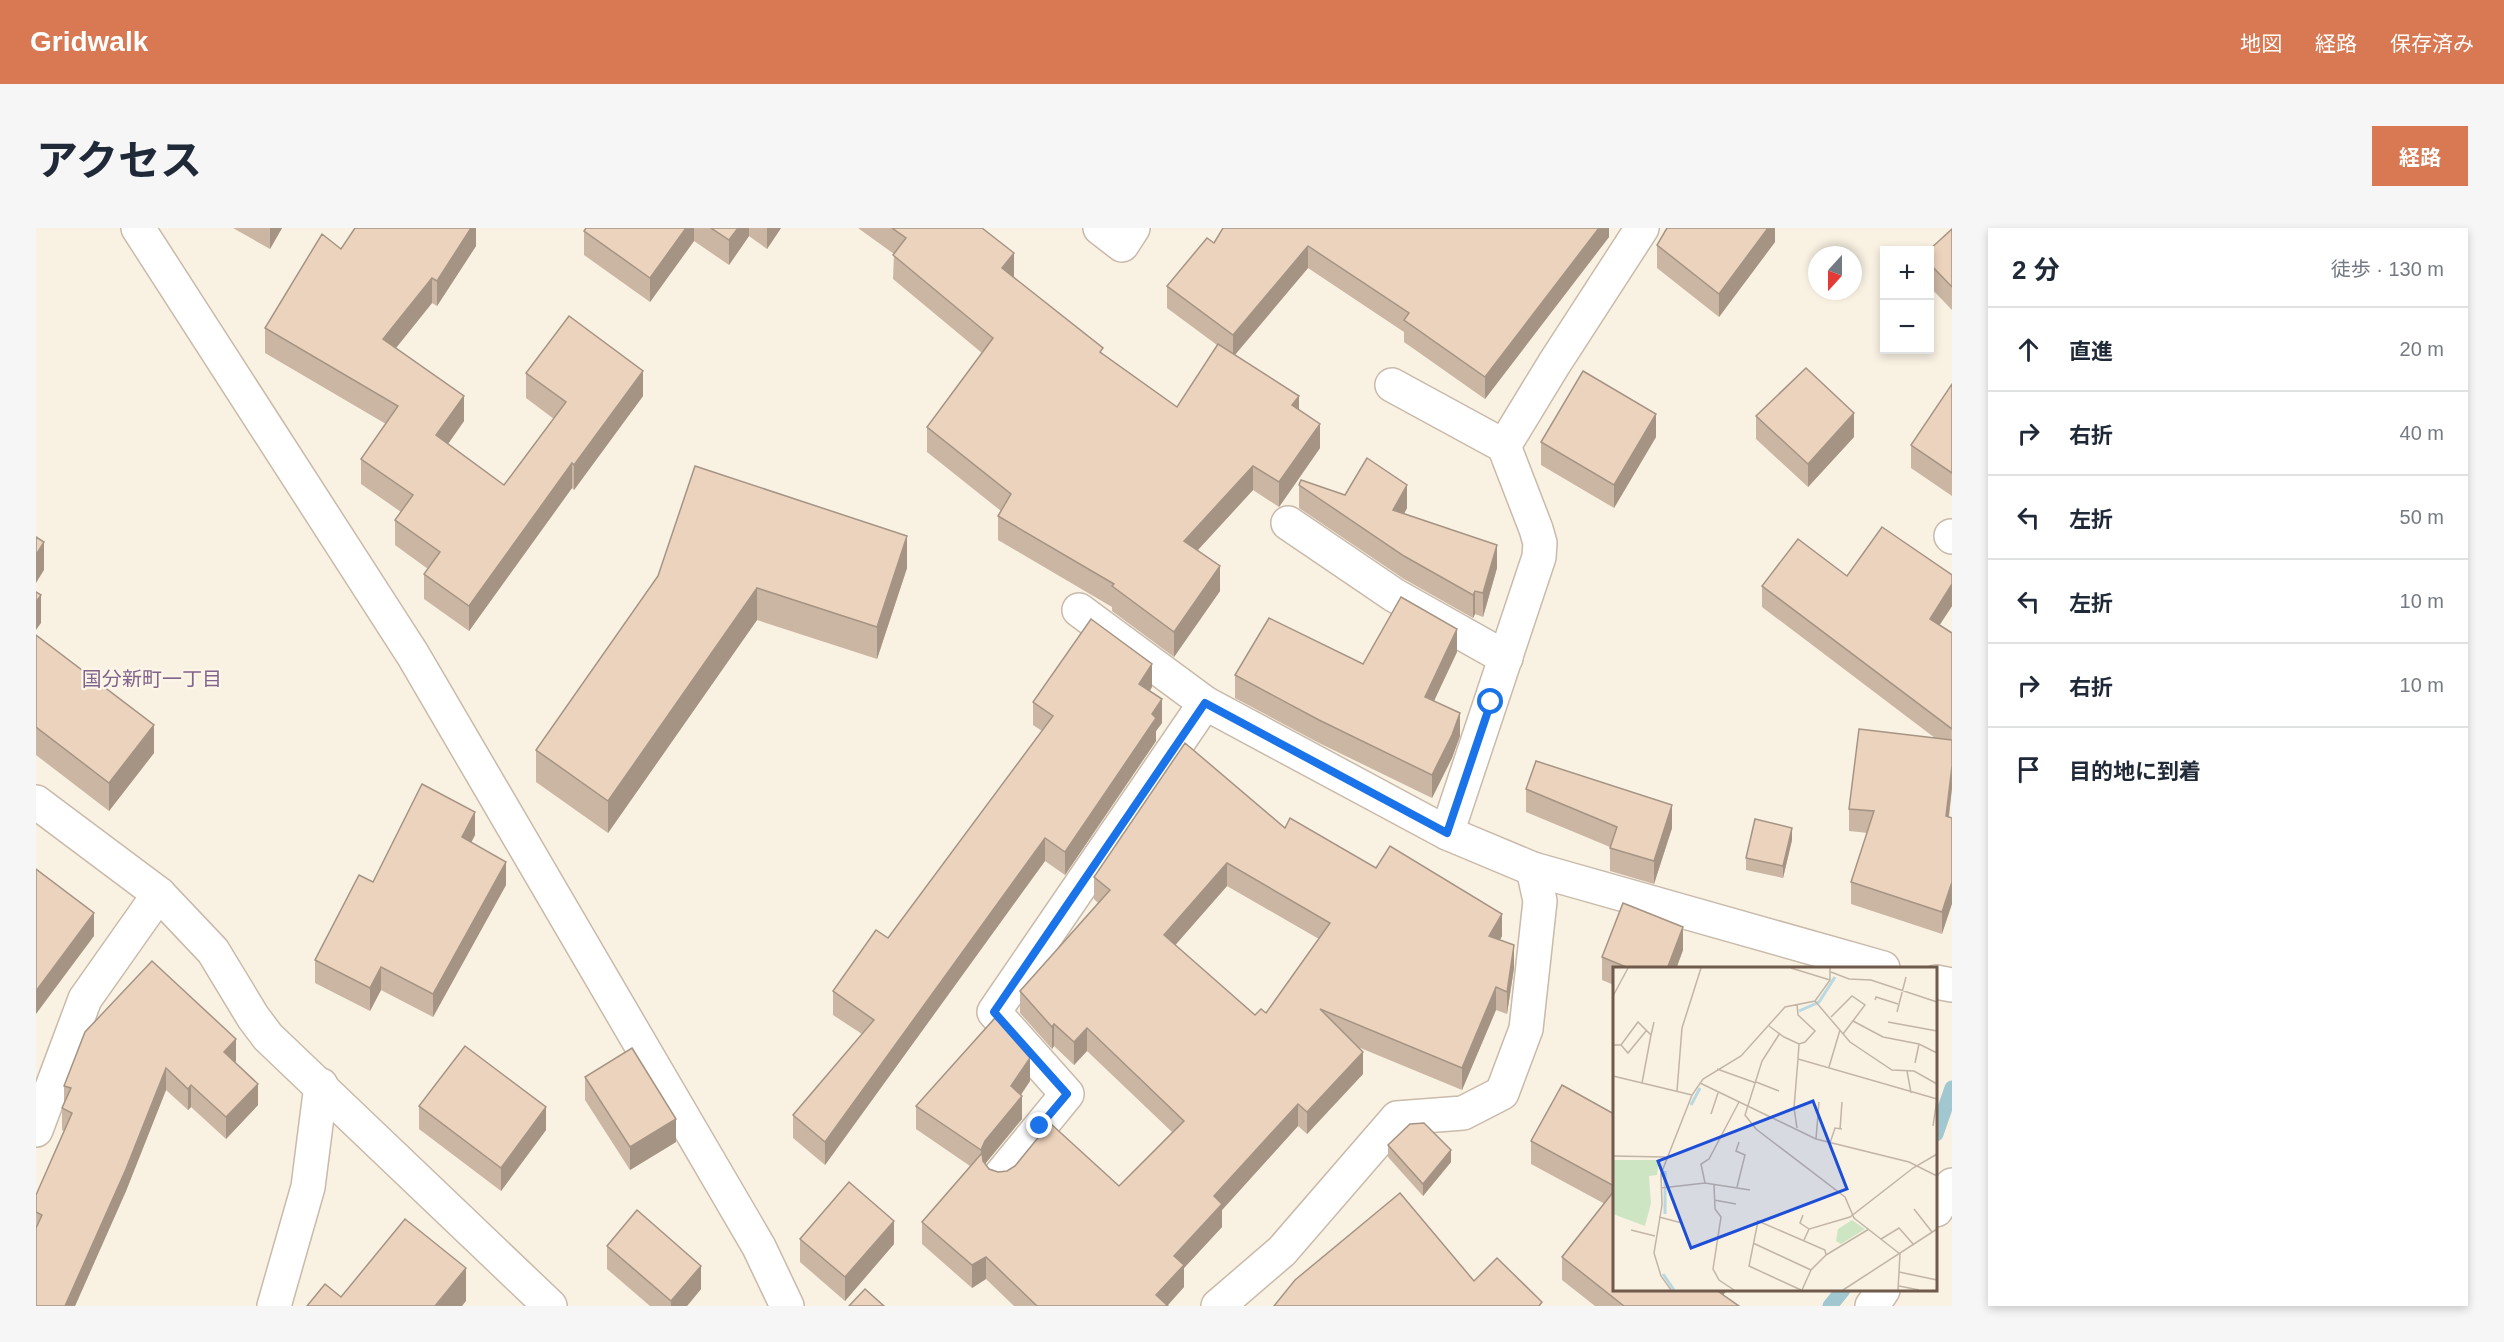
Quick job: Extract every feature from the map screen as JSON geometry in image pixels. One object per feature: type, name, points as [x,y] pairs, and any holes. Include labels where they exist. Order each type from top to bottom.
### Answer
[{"type":"street","points":[[138,228],[414,655],[759,1247],[787,1306]]},
{"type":"street","points":[[1100,228],[1122,245],[1133,228]]},
{"type":"street","points":[[1504,446],[1642,228]]},
{"type":"street","points":[[1392,385],[1504,446],[1527,502],[1540,543],[1539,557],[1447,833]]},
{"type":"street","points":[[1288,523],[1394,596],[1506,658]]},
{"type":"street","points":[[1079,610],[1205,703],[1447,833],[1533,869],[1877,967]]},
{"type":"street","points":[[1000,1176],[1067,1094],[994,1012],[1205,703]]},
{"type":"street","points":[[36,802],[159,894],[213,951],[253,1017],[268,1037],[321,1085],[550,1306]]},
{"type":"street","points":[[1218,1306],[1282,1251],[1397,1118],[1463,1113],[1502,1093],[1526,1029],[1540,900],[1533,869]]},
{"type":"street","points":[[36,1130],[85,999],[159,894]]},
{"type":"street","points":[[1937,982],[1952,985]]},
{"type":"street","points":[[274,1306],[308,1187],[321,1085]]},
{"type":"street","points":[[1937,1207],[1952,1185]]},
{"type":"street","points":[[1872,1306],[1882,1291]]},
{"type":"building","points":[[355,228],[471,228],[437,281],[432,278],[383,339],[464,396],[436,435],[504,485],[566,402],[526,373],[569,316],[643,371],[574,465],[572,463],[469,606],[424,574],[440,552],[395,520],[413,495],[361,459],[398,406],[265,328],[322,234],[341,249]]},
{"type":"building","points":[[586,228],[686,228],[650,278],[584,231]]},
{"type":"building","points":[[711,228],[738,228],[729,240]]},
{"type":"building","points":[[892,228],[982,228],[1014,253],[1002,268],[1103,348],[1100,352],[1177,407],[1218,344],[1299,396],[1292,405],[1320,424],[1279,482],[1253,466],[1184,541],[1220,566],[1174,632],[1112,586],[1114,584],[998,516],[1011,494],[927,427],[993,338],[893,255],[906,238]]},
{"type":"building","points":[[1223,228],[1599,228],[1485,377],[1404,320],[1409,313],[1308,246],[1233,335],[1167,286],[1207,238],[1214,243]]},
{"type":"building","points":[[1667,228],[1768,228],[1719,294],[1657,245]]},
{"type":"building","points":[[1952,229],[1952,287],[1934,268],[1933,246]]},
{"type":"building","points":[[1806,368],[1854,413],[1808,464],[1756,416]]},
{"type":"building","points":[[1583,371],[1656,414],[1614,485],[1541,442]]},
{"type":"building","points":[[1952,384],[1952,473],[1911,445]]},
{"type":"building","points":[[1367,458],[1407,485],[1393,510],[1497,545],[1483,593],[1475,591],[1473,595],[1404,556],[1299,485],[1301,480],[1345,495]]},
{"type":"building","points":[[695,466],[907,536],[877,627],[757,588],[608,801],[536,750],[658,576]]},
{"type":"building","points":[[1882,527],[1952,575],[1952,584],[1930,619],[1952,633],[1952,729],[1762,586],[1798,539],[1847,576]]},
{"type":"building","points":[[36,537],[44,542],[36,555]]},
{"type":"building","points":[[36,592],[41,595],[36,602]]},
{"type":"building","points":[[1401,597],[1457,629],[1425,697],[1460,713],[1432,775],[1319,720],[1235,675],[1269,618],[1363,664]]},
{"type":"building","points":[[1091,619],[1152,664],[1139,684],[1162,699],[1152,714],[1156,718],[1065,852],[1045,838],[825,1142],[793,1115],[874,1020],[833,991],[876,930],[888,938],[1053,716],[1033,702]]},
{"type":"building","points":[[36,635],[154,725],[109,783],[36,727]]},
{"type":"building","points":[[1859,729],[1952,740],[1952,766],[1946,816],[1952,818],[1952,882],[1942,912],[1851,882],[1874,811],[1849,809]]},
{"type":"building","points":[[1185,743],[1285,828],[1290,818],[1376,868],[1390,846],[1502,914],[1489,936],[1514,945],[1507,992],[1496,987],[1462,1068],[1320,1009],[1363,1052],[1307,1112],[1298,1104],[1214,1196],[1222,1204],[1174,1256],[1184,1265],[1156,1295],[1168,1306],[1037,1306],[986,1257],[972,1265],[922,1222],[982,1153],[983,1161],[989,1169],[998,1172],[1007,1171],[1015,1166],[1050,1123],[1119,1186],[1184,1121],[1087,1028],[1074,1042],[1054,1024],[1052,1027],[1020,991],[1110,890],[1094,877]],"holes":[[[1227,863],[1330,923],[1266,1013],[1261,1009],[1255,1015],[1164,935]]]},
{"type":"building","points":[[1536,761],[1672,805],[1654,861],[1610,848],[1617,827],[1526,789]]},
{"type":"building","points":[[422,784],[475,812],[462,837],[506,862],[433,994],[381,967],[370,988],[315,960],[359,875],[373,882]]},
{"type":"building","points":[[1755,819],[1792,828],[1783,866],[1746,858]]},
{"type":"building","points":[[36,869],[94,913],[36,991]]},
{"type":"building","points":[[1623,903],[1683,927],[1668,967],[1626,967],[1602,957]]},
{"type":"building","points":[[152,961],[236,1039],[224,1052],[258,1084],[226,1117],[191,1085],[188,1089],[166,1068],[126,1169],[65,1306],[36,1306],[36,1228],[42,1215],[36,1212],[36,1195],[72,1113],[62,1108],[71,1088],[64,1086],[85,1032]]},
{"type":"building","points":[[995,1018],[1030,1058],[1011,1086],[1022,1096],[985,1141],[981,1150],[916,1106]]},
{"type":"building","points":[[465,1046],[546,1107],[501,1168],[419,1106]]},
{"type":"building","points":[[632,1048],[676,1119],[630,1147],[585,1077]]},
{"type":"building","points":[[1562,1085],[1613,1113],[1613,1185],[1531,1141]]},
{"type":"building","points":[[1424,1123],[1451,1150],[1423,1184],[1388,1145],[1410,1124]]},
{"type":"building","points":[[849,1182],[894,1221],[845,1277],[800,1239]]},
{"type":"building","points":[[1613,1192],[1613,1291],[1717,1291],[1739,1306],[1624,1306],[1562,1257]]},
{"type":"building","points":[[1400,1193],[1474,1281],[1497,1258],[1542,1302],[1539,1306],[1274,1306],[1295,1280]]},
{"type":"building","points":[[637,1210],[701,1266],[671,1301],[607,1246]]},
{"type":"building","points":[[405,1219],[466,1268],[435,1306],[307,1306],[325,1284],[341,1297]]},
{"type":"building","points":[[865,1289],[884,1306],[849,1306]]},
{"type":"waterway","points":[[1937,1131],[1952,1088]]},
{"type":"waterway","points":[[1830,1306],[1842,1291]]},
{"type":"district","name":"国分新町一丁目","points":[[152,679]]},
{"type":"route","points":[[1040,1126],[1067,1094],[994,1012],[1205,703],[1447,833],[1491,702]]}]
